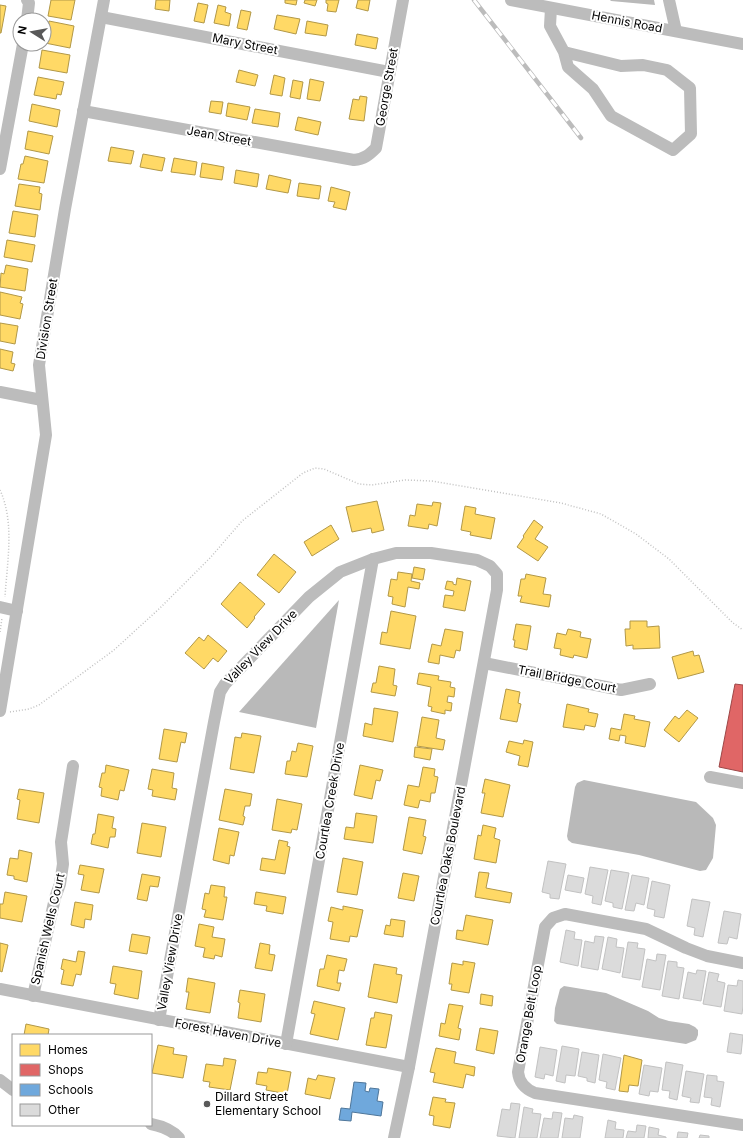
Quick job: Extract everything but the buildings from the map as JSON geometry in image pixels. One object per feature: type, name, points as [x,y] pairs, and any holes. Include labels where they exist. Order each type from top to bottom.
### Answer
[{"type":"street","points":[[27,0],[29,3],[28,12]]},
{"type":"street","name":"Division Street","points":[[0,711],[18,611],[46,435],[39,365],[65,209],[104,0]]},
{"type":"street","name":"George Street","points":[[354,160],[362,160],[376,148],[403,0]]},
{"type":"street","name":"Hennis Road","points":[[511,0],[743,44]]},
{"type":"street","points":[[669,0],[676,31]]},
{"type":"street","points":[[551,8],[550,26],[564,52],[568,67],[593,89],[611,116],[673,150],[691,134],[690,88],[667,70],[643,65],[621,66],[564,52]]},
{"type":"street","name":"Mary Street","points":[[101,17],[389,72]]},
{"type":"street","points":[[0,169],[22,52]]},
{"type":"street","name":"Jean Street","points":[[83,111],[354,160]]},
{"type":"street","points":[[0,392],[42,400]]},
{"type":"street","name":"Valley View Drive","points":[[159,1020],[220,692],[225,684],[309,597],[340,572],[373,559],[396,553],[431,553],[477,560],[490,566],[497,574]]},
{"type":"street","name":"Courtlea Creek Drive","points":[[286,1044],[373,559]]},
{"type":"street","name":"Courtlea Oaks Boulevard","points":[[394,1138],[409,1067],[498,590],[497,574]]},
{"type":"street","points":[[2,609],[18,611]]},
{"type":"street","name":"Trail Bridge Court","points":[[484,663],[621,690],[650,684]]},
{"type":"street","name":"Spanish Wells Court","points":[[33,996],[55,898],[60,884],[63,864],[61,842],[73,766]]},
{"type":"street","points":[[710,777],[743,783]]},
{"type":"street","name":"Orange Belt Loop","points":[[743,963],[707,956],[646,929],[565,914],[553,918],[545,927],[518,1072],[518,1078],[522,1084],[527,1090],[535,1093],[743,1125]]},
{"type":"street","name":"Forest Haven Drive","points":[[0,989],[409,1067]]},
{"type":"street","points":[[0,1080],[12,1089]]},
{"type":"street","points":[[152,1124],[160,1125],[175,1133],[179,1138]]},
{"type":"path","points":[[0,490],[9,519],[9,546],[0,632]]},
{"type":"shaded area","points":[[610,0],[654,0],[655,5],[611,1]]},
{"type":"shaded area","points":[[339,600],[316,728],[239,712]]},
{"type":"shaded area","points":[[584,780],[696,802],[713,818],[716,825],[713,858],[706,870],[700,871],[639,855],[572,843],[568,840],[567,836],[575,787],[577,783]]},
{"type":"shaded area","points":[[564,986],[606,993],[648,1011],[659,1018],[689,1024],[698,1030],[698,1035],[696,1040],[686,1044],[557,1024],[554,1021],[555,1008],[560,989]]},
{"type":"railway","points":[[474,0],[581,138]]},
{"type":"place","name":"Dillard Street Elementary School","points":[[207,1104]]}]
